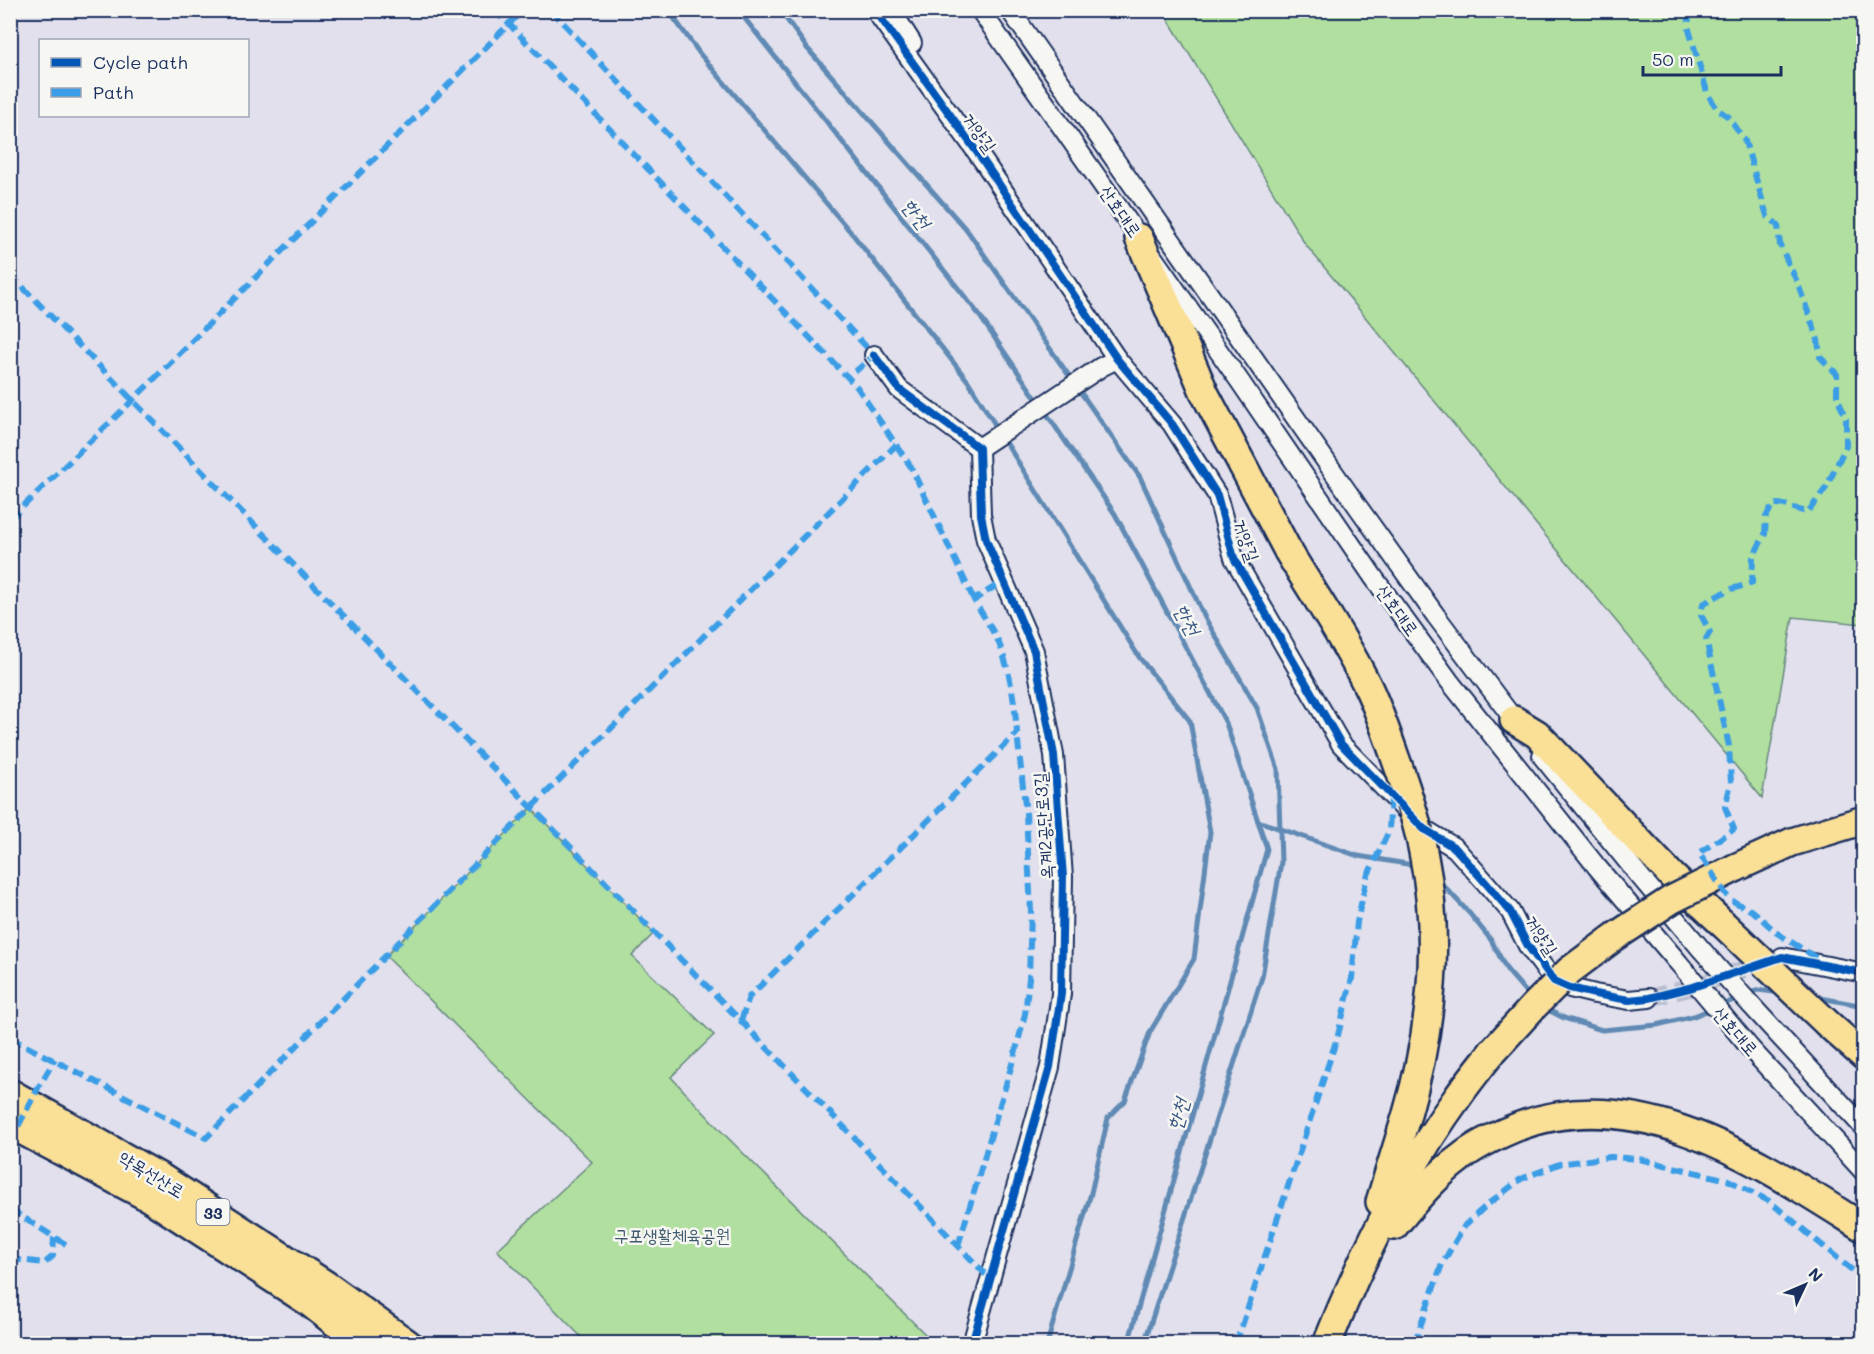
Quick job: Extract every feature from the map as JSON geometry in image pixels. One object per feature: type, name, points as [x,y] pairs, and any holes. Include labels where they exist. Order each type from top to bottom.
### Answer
[{"type":"highway","points":[[1139,237],[1205,394],[1288,551],[1369,689],[1407,791],[1424,858],[1431,910],[1430,993],[1424,1049],[1407,1114],[1363,1259]]},
{"type":"highway","points":[[1514,720],[1537,734],[1673,877],[1863,1056]]},
{"type":"highway","points":[[1739,874],[1792,842],[1863,820]]},
{"type":"highway","points":[[1342,1344],[1394,1226],[1431,1161],[1497,1057],[1533,1007],[1569,971],[1616,936],[1671,900],[1739,874],[1863,834]]},
{"type":"highway","points":[[1327,1344],[1363,1259],[1423,1149],[1457,1098],[1497,1057]]},
{"type":"highway","name":"약목선산로","points":[[10,1093],[163,1179],[326,1285],[408,1344]]},
{"type":"highway","points":[[1394,1226],[1426,1188],[1459,1158],[1481,1143],[1539,1119],[1587,1113],[1632,1116],[1668,1125],[1708,1140],[1789,1181],[1863,1228]]},
{"type":"highway","name":"약목선산로","points":[[10,1124],[148,1197],[309,1302],[363,1344]]},
{"type":"highway","points":[[10,1135],[222,1246]]},
{"type":"street","name":"거양길","points":[[875,10],[984,162],[1109,363],[1172,424],[1217,495],[1234,558],[1341,744],[1424,829],[1455,848],[1510,911],[1528,946],[1554,981],[1570,988],[1595,994],[1629,1000],[1649,998]]},
{"type":"street","points":[[891,10],[984,162]]},
{"type":"street","name":"산호대로","points":[[980,10],[1241,383],[1374,578],[1450,682],[1590,858],[1750,1048],[1863,1172]]},
{"type":"street","name":"산호대로","points":[[1010,10],[1352,497],[1514,720],[1701,949],[1863,1128]]},
{"type":"street","points":[[874,355],[899,389],[984,445],[1109,363]]},
{"type":"street","name":"옥계2공단로3길","points":[[972,1344],[1050,1067],[1061,994],[1063,877],[1054,755],[1034,651],[986,540],[981,515],[984,445]]},
{"type":"street","points":[[1782,957],[1863,973]]},
{"type":"green space","points":[[1163,11],[1863,11],[1863,624],[1793,617],[1762,798],[1305,244]]},
{"type":"green space","name":"구포생활체육공원","points":[[531,808],[654,933],[632,956],[714,1035],[671,1077],[722,1132],[934,1343],[587,1343],[497,1250],[592,1162],[386,956]]},
{"type":"waterway","points":[[668,10],[700,54],[854,236],[968,381],[1139,657],[1190,721],[1210,832],[1194,959],[1150,1032],[1125,1101],[1108,1118],[1091,1193],[1047,1344]]},
{"type":"waterway","name":"한천","points":[[738,10],[977,312],[1115,514],[1226,723],[1267,849],[1128,1344]]},
{"type":"waterway","points":[[780,10],[807,48],[969,233],[1140,477],[1204,616],[1257,708],[1278,769],[1281,862],[1262,977],[1144,1344]]},
{"type":"waterway","points":[[1258,821],[1358,856],[1407,864],[1416,868]]},
{"type":"waterway","points":[[1437,881],[1470,914],[1491,940],[1507,970],[1532,999]]},
{"type":"waterway","points":[[1747,994],[1758,990],[1782,993]]},
{"type":"waterway","points":[[1815,997],[1864,1006]]},
{"type":"waterway","points":[[1544,1008],[1564,1018],[1602,1030],[1657,1025],[1694,1016],[1739,998]]},
{"type":"tunnel","points":[[1649,998],[1693,987],[1771,960]]},
{"type":"marked path","points":[[493,10],[857,387],[911,467],[974,600]]},
{"type":"marked path","points":[[10,519],[133,400],[523,10]]},
{"type":"marked path","points":[[551,10],[874,355],[848,378]]},
{"type":"marked path","points":[[1690,10],[1688,26],[1708,95],[1718,110],[1729,117],[1745,141],[1767,216],[1778,225],[1780,245],[1798,284],[1818,340],[1820,357],[1837,374],[1837,396],[1846,419],[1846,446],[1826,488],[1808,512],[1773,504],[1766,517],[1765,534],[1753,557],[1752,583],[1728,590],[1703,604],[1701,615],[1710,632],[1706,639],[1729,746],[1731,783],[1725,807],[1734,829],[1699,853],[1729,899],[1754,912],[1777,933],[1818,959]]},
{"type":"marked path","points":[[10,274],[990,1279]]},
{"type":"marked path","points":[[10,1038],[206,1138],[531,808],[896,445]]},
{"type":"marked path","points":[[741,1021],[749,997],[1017,733],[1006,663],[995,636],[974,600],[1005,580]]},
{"type":"marked path","points":[[958,1246],[1025,1014],[1029,978],[1031,911],[1026,814],[1017,733]]},
{"type":"marked path","points":[[1236,1344],[1338,1035],[1352,978],[1357,922],[1367,877],[1389,831],[1391,795]]},
{"type":"marked path","points":[[10,1142],[55,1059]]},
{"type":"marked path","points":[[1414,1344],[1442,1264],[1465,1225],[1521,1179],[1559,1164],[1610,1157],[1639,1159],[1728,1180],[1769,1201],[1864,1280]]},
{"type":"marked path","points":[[10,1209],[70,1247]]},
{"type":"marked path","points":[[10,1259],[45,1263],[53,1256],[54,1237]]},
{"type":"cycle path","points":[[875,10],[984,162],[1117,359],[1172,424],[1217,495],[1234,558],[1341,744],[1424,829],[1455,848],[1510,911],[1528,946],[1554,981],[1570,988],[1629,1000],[1649,998],[1693,987],[1782,957],[1864,973]]},
{"type":"cycle path","points":[[874,355],[899,389],[979,448],[981,515],[986,540],[1034,651],[1054,755],[1063,877],[1061,994],[1050,1067],[972,1344]]}]
